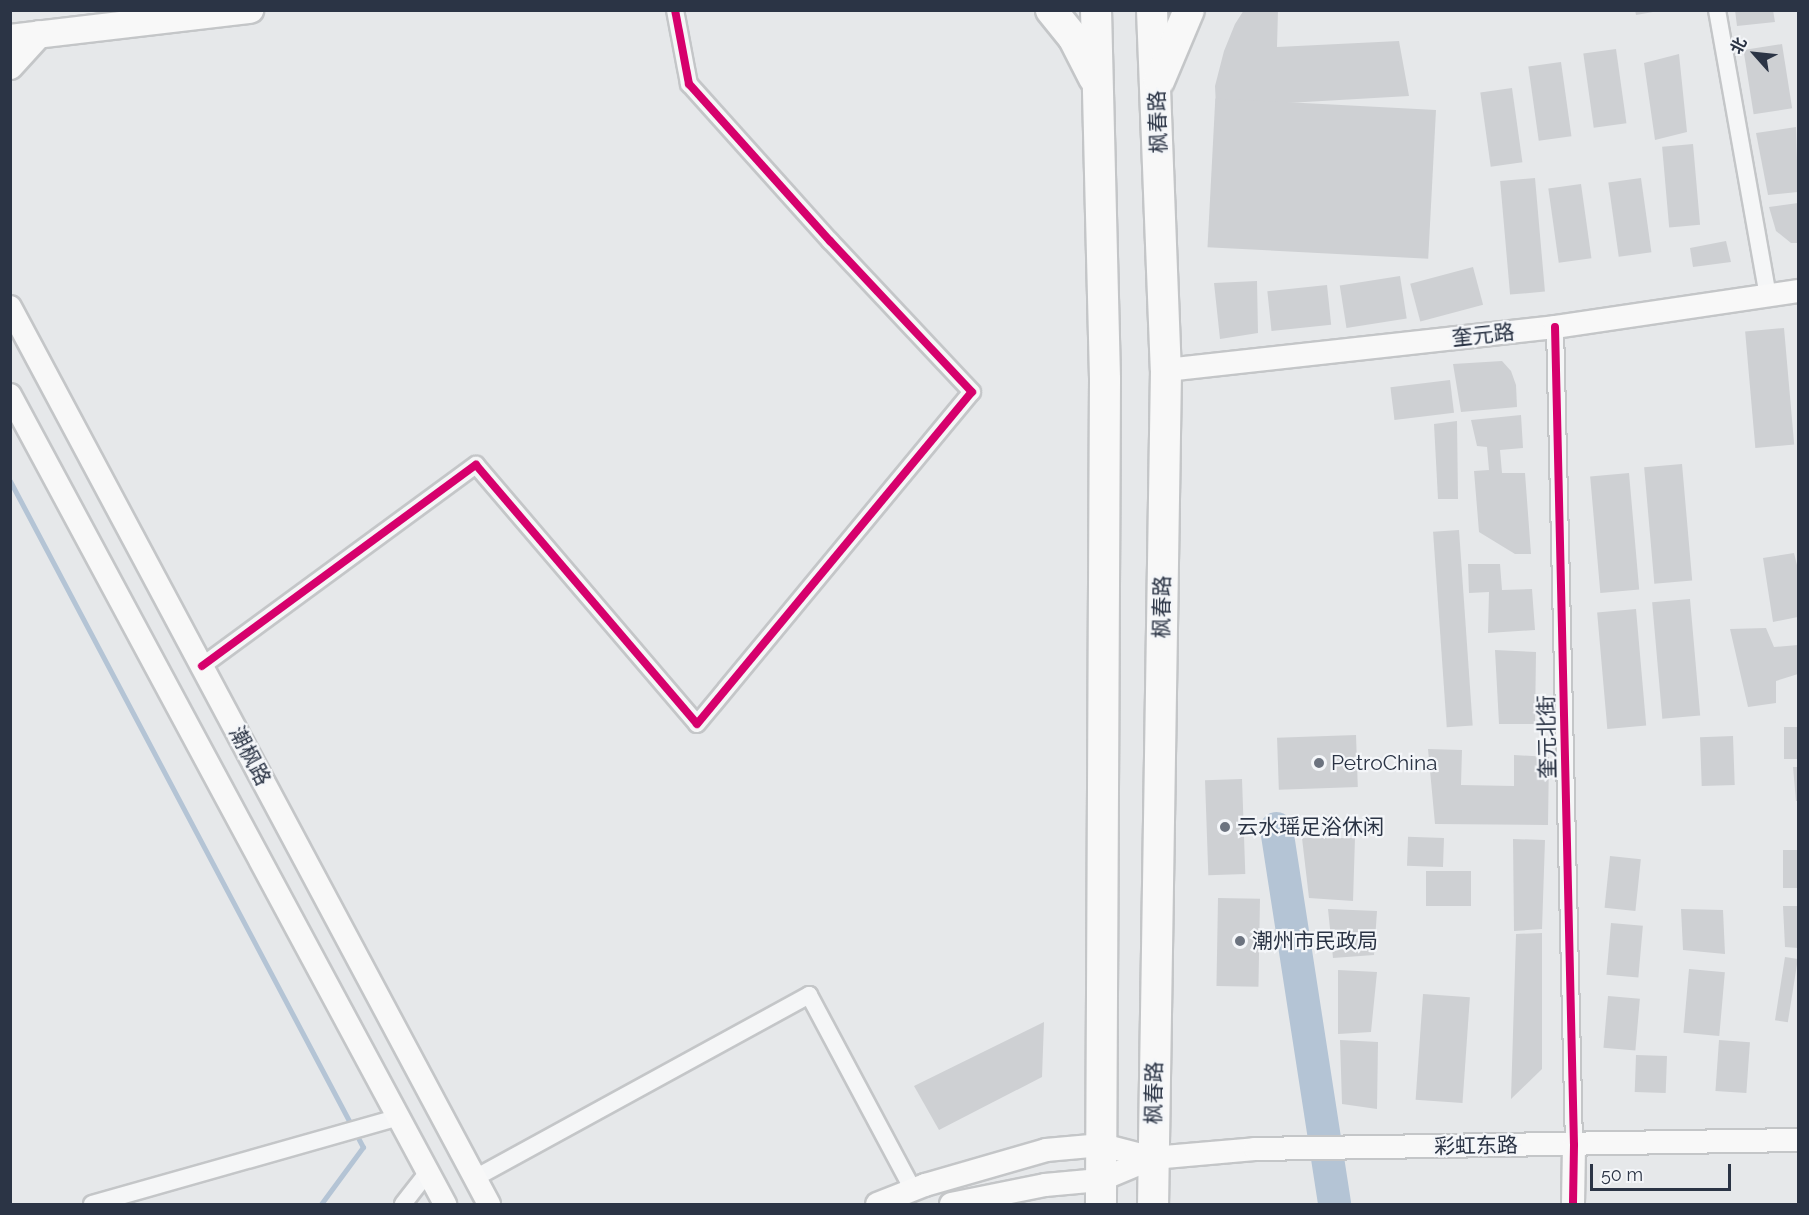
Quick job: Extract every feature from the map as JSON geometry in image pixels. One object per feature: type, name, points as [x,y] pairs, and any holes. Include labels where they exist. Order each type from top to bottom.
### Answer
[{"type":"highway","points":[[1051,10],[1073,37],[1098,84]]},
{"type":"highway","points":[[1096,10],[1105,380],[1101,1192]]},
{"type":"highway","name":"枫春路","points":[[1152,10],[1157,87],[1166,370],[1153,1204]]},
{"type":"highway","points":[[1157,87],[1189,10]]},
{"type":"main road","points":[[10,38],[250,10]]},
{"type":"main road","points":[[10,66],[39,34]]},
{"type":"main road","name":"奎元路","points":[[1166,370],[1555,327],[1798,291]]},
{"type":"main road","name":"潮枫路","points":[[10,307],[489,1204]]},
{"type":"main road","name":"潮枫路","points":[[10,395],[446,1204]]},
{"type":"main road","name":"彩虹东路","points":[[1153,1158],[1256,1149],[1798,1140]]},
{"type":"main road","points":[[877,1204],[913,1190],[1046,1150],[1102,1145],[1153,1158]]},
{"type":"main road","points":[[1573,1204],[1574,1145]]},
{"type":"main road","points":[[951,1204],[1045,1185],[1101,1192],[1153,1158]]},
{"type":"street","points":[[202,666],[476,465],[697,724],[972,392],[830,241],[689,84],[675,10]]},
{"type":"street","points":[[1717,10],[1768,295]]},
{"type":"street","name":"奎元北街","points":[[1555,327],[1574,1145]]},
{"type":"street","points":[[475,1178],[809,995],[913,1190]]},
{"type":"street","points":[[92,1204],[399,1118]]},
{"type":"street","points":[[403,1204],[428,1172]]},
{"type":"building","points":[[1244,10],[1278,10],[1277,47],[1399,41],[1409,96],[1216,107],[1215,86],[1224,51],[1235,24]]},
{"type":"building","points":[[1635,10],[1653,10],[1653,12],[1636,15]]},
{"type":"building","points":[[1735,10],[1773,10],[1775,22],[1737,26]]},
{"type":"building","points":[[1782,44],[1792,108],[1754,114],[1743,50]]},
{"type":"building","points":[[1616,49],[1626,123],[1594,128],[1583,54]]},
{"type":"building","points":[[1679,54],[1687,132],[1655,140],[1644,63]]},
{"type":"building","points":[[1561,62],[1571,136],[1539,141],[1528,67]]},
{"type":"building","points":[[1512,88],[1522,162],[1491,167],[1480,92]]},
{"type":"building","points":[[1215,98],[1436,110],[1428,259],[1208,247]]},
{"type":"building","points":[[1796,127],[1798,192],[1768,195],[1756,133]]},
{"type":"building","points":[[1693,144],[1700,225],[1669,227],[1662,147]]},
{"type":"building","points":[[1535,178],[1545,292],[1510,295],[1500,181]]},
{"type":"building","points":[[1641,178],[1651,252],[1619,257],[1608,183]]},
{"type":"building","points":[[1581,184],[1591,258],[1559,263],[1548,189]]},
{"type":"building","points":[[1798,203],[1798,243],[1791,243],[1776,231],[1769,207]]},
{"type":"building","points":[[1726,241],[1731,262],[1693,267],[1690,248]]},
{"type":"building","points":[[1473,267],[1483,305],[1420,321],[1410,284]]},
{"type":"building","points":[[1400,276],[1407,318],[1346,328],[1340,286]]},
{"type":"building","points":[[1257,281],[1258,333],[1220,339],[1214,283]]},
{"type":"building","points":[[1327,285],[1331,325],[1272,331],[1267,291]]},
{"type":"building","points":[[1784,328],[1794,445],[1755,448],[1745,331]]},
{"type":"building","points":[[1502,361],[1511,371],[1516,385],[1517,407],[1461,412],[1453,364]]},
{"type":"building","points":[[1450,380],[1454,413],[1394,420],[1390,387]]},
{"type":"building","points":[[1521,415],[1523,448],[1500,450],[1502,473],[1525,473],[1531,554],[1515,554],[1479,532],[1474,471],[1489,470],[1487,447],[1477,446],[1471,420]]},
{"type":"building","points":[[1457,421],[1458,499],[1438,499],[1434,424]]},
{"type":"building","points":[[1682,464],[1692,581],[1654,584],[1644,467]]},
{"type":"building","points":[[1629,473],[1639,590],[1600,593],[1590,476]]},
{"type":"building","points":[[1459,530],[1473,726],[1447,727],[1433,532]]},
{"type":"building","points":[[1794,553],[1798,569],[1798,617],[1773,622],[1763,558]]},
{"type":"building","points":[[1468,564],[1500,564],[1502,590],[1532,589],[1535,630],[1488,633],[1489,592],[1469,593]]},
{"type":"building","points":[[1690,599],[1700,716],[1662,719],[1652,602]]},
{"type":"building","points":[[1636,609],[1646,726],[1607,729],[1597,612]]},
{"type":"building","points":[[1766,628],[1774,647],[1798,645],[1798,674],[1776,681],[1776,703],[1748,707],[1730,629]]},
{"type":"building","points":[[1495,650],[1536,652],[1535,724],[1499,724]]},
{"type":"building","points":[[1784,727],[1798,727],[1798,759],[1784,759]]},
{"type":"building","points":[[1356,735],[1358,787],[1279,790],[1277,738]]},
{"type":"building","points":[[1733,736],[1735,785],[1702,786],[1700,737]]},
{"type":"building","points":[[1428,749],[1462,750],[1461,785],[1514,786],[1514,755],[1549,757],[1548,825],[1435,824]]},
{"type":"building","points":[[1793,767],[1798,767],[1798,801],[1796,801]]},
{"type":"building","name":"云水瑶足浴休闲","points":[[1242,779],[1245,874],[1208,875],[1205,780]]},
{"type":"building","points":[[1408,837],[1444,838],[1443,867],[1407,866]]},
{"type":"building","points":[[1302,838],[1355,838],[1353,901],[1309,898]]},
{"type":"building","points":[[1513,839],[1545,840],[1542,929],[1514,931]]},
{"type":"building","points":[[1783,850],[1798,850],[1798,888],[1783,888]]},
{"type":"building","points":[[1610,856],[1641,859],[1635,911],[1605,908]]},
{"type":"building","points":[[1426,871],[1471,871],[1471,906],[1426,906]]},
{"type":"building","name":"潮州市民政局","points":[[1218,898],[1260,899],[1258,987],[1216,986]]},
{"type":"building","points":[[1783,906],[1798,906],[1798,948],[1785,947]]},
{"type":"building","points":[[1328,909],[1377,911],[1374,955],[1333,958]]},
{"type":"building","points":[[1681,909],[1723,910],[1725,954],[1683,950]]},
{"type":"building","points":[[1611,923],[1643,926],[1638,978],[1606,975]]},
{"type":"building","points":[[1542,933],[1542,1069],[1511,1099],[1516,934]]},
{"type":"building","points":[[1785,957],[1798,959],[1788,1022],[1775,1020]]},
{"type":"building","points":[[1689,969],[1725,972],[1719,1036],[1683,1033]]},
{"type":"building","points":[[1338,970],[1377,972],[1371,1032],[1338,1034]]},
{"type":"building","points":[[1423,994],[1470,997],[1462,1103],[1416,1100]]},
{"type":"building","points":[[1608,996],[1640,999],[1635,1051],[1603,1048]]},
{"type":"building","points":[[1044,1022],[1042,1077],[939,1130],[914,1086]]},
{"type":"building","points":[[1340,1040],[1378,1042],[1377,1109],[1342,1104]]},
{"type":"building","points":[[1719,1040],[1750,1042],[1746,1093],[1715,1091]]},
{"type":"building","points":[[1636,1055],[1667,1056],[1666,1093],[1635,1092]]},
{"type":"waterway","points":[[10,481],[363,1147],[321,1204]]},
{"type":"waterway","points":[[1276,828],[1334,1204]]},
{"type":"cycle path","points":[[202,666],[476,465],[697,724],[972,392],[830,241],[689,84],[675,10]]},
{"type":"cycle path","points":[[1555,327],[1574,1145],[1573,1204]]},
{"type":"place","name":"PetroChina","points":[[1319,763]]},
{"type":"place","name":"云水瑶足浴休闲","points":[[1225,827]]},
{"type":"place","name":"潮州市民政局","points":[[1240,941]]}]
